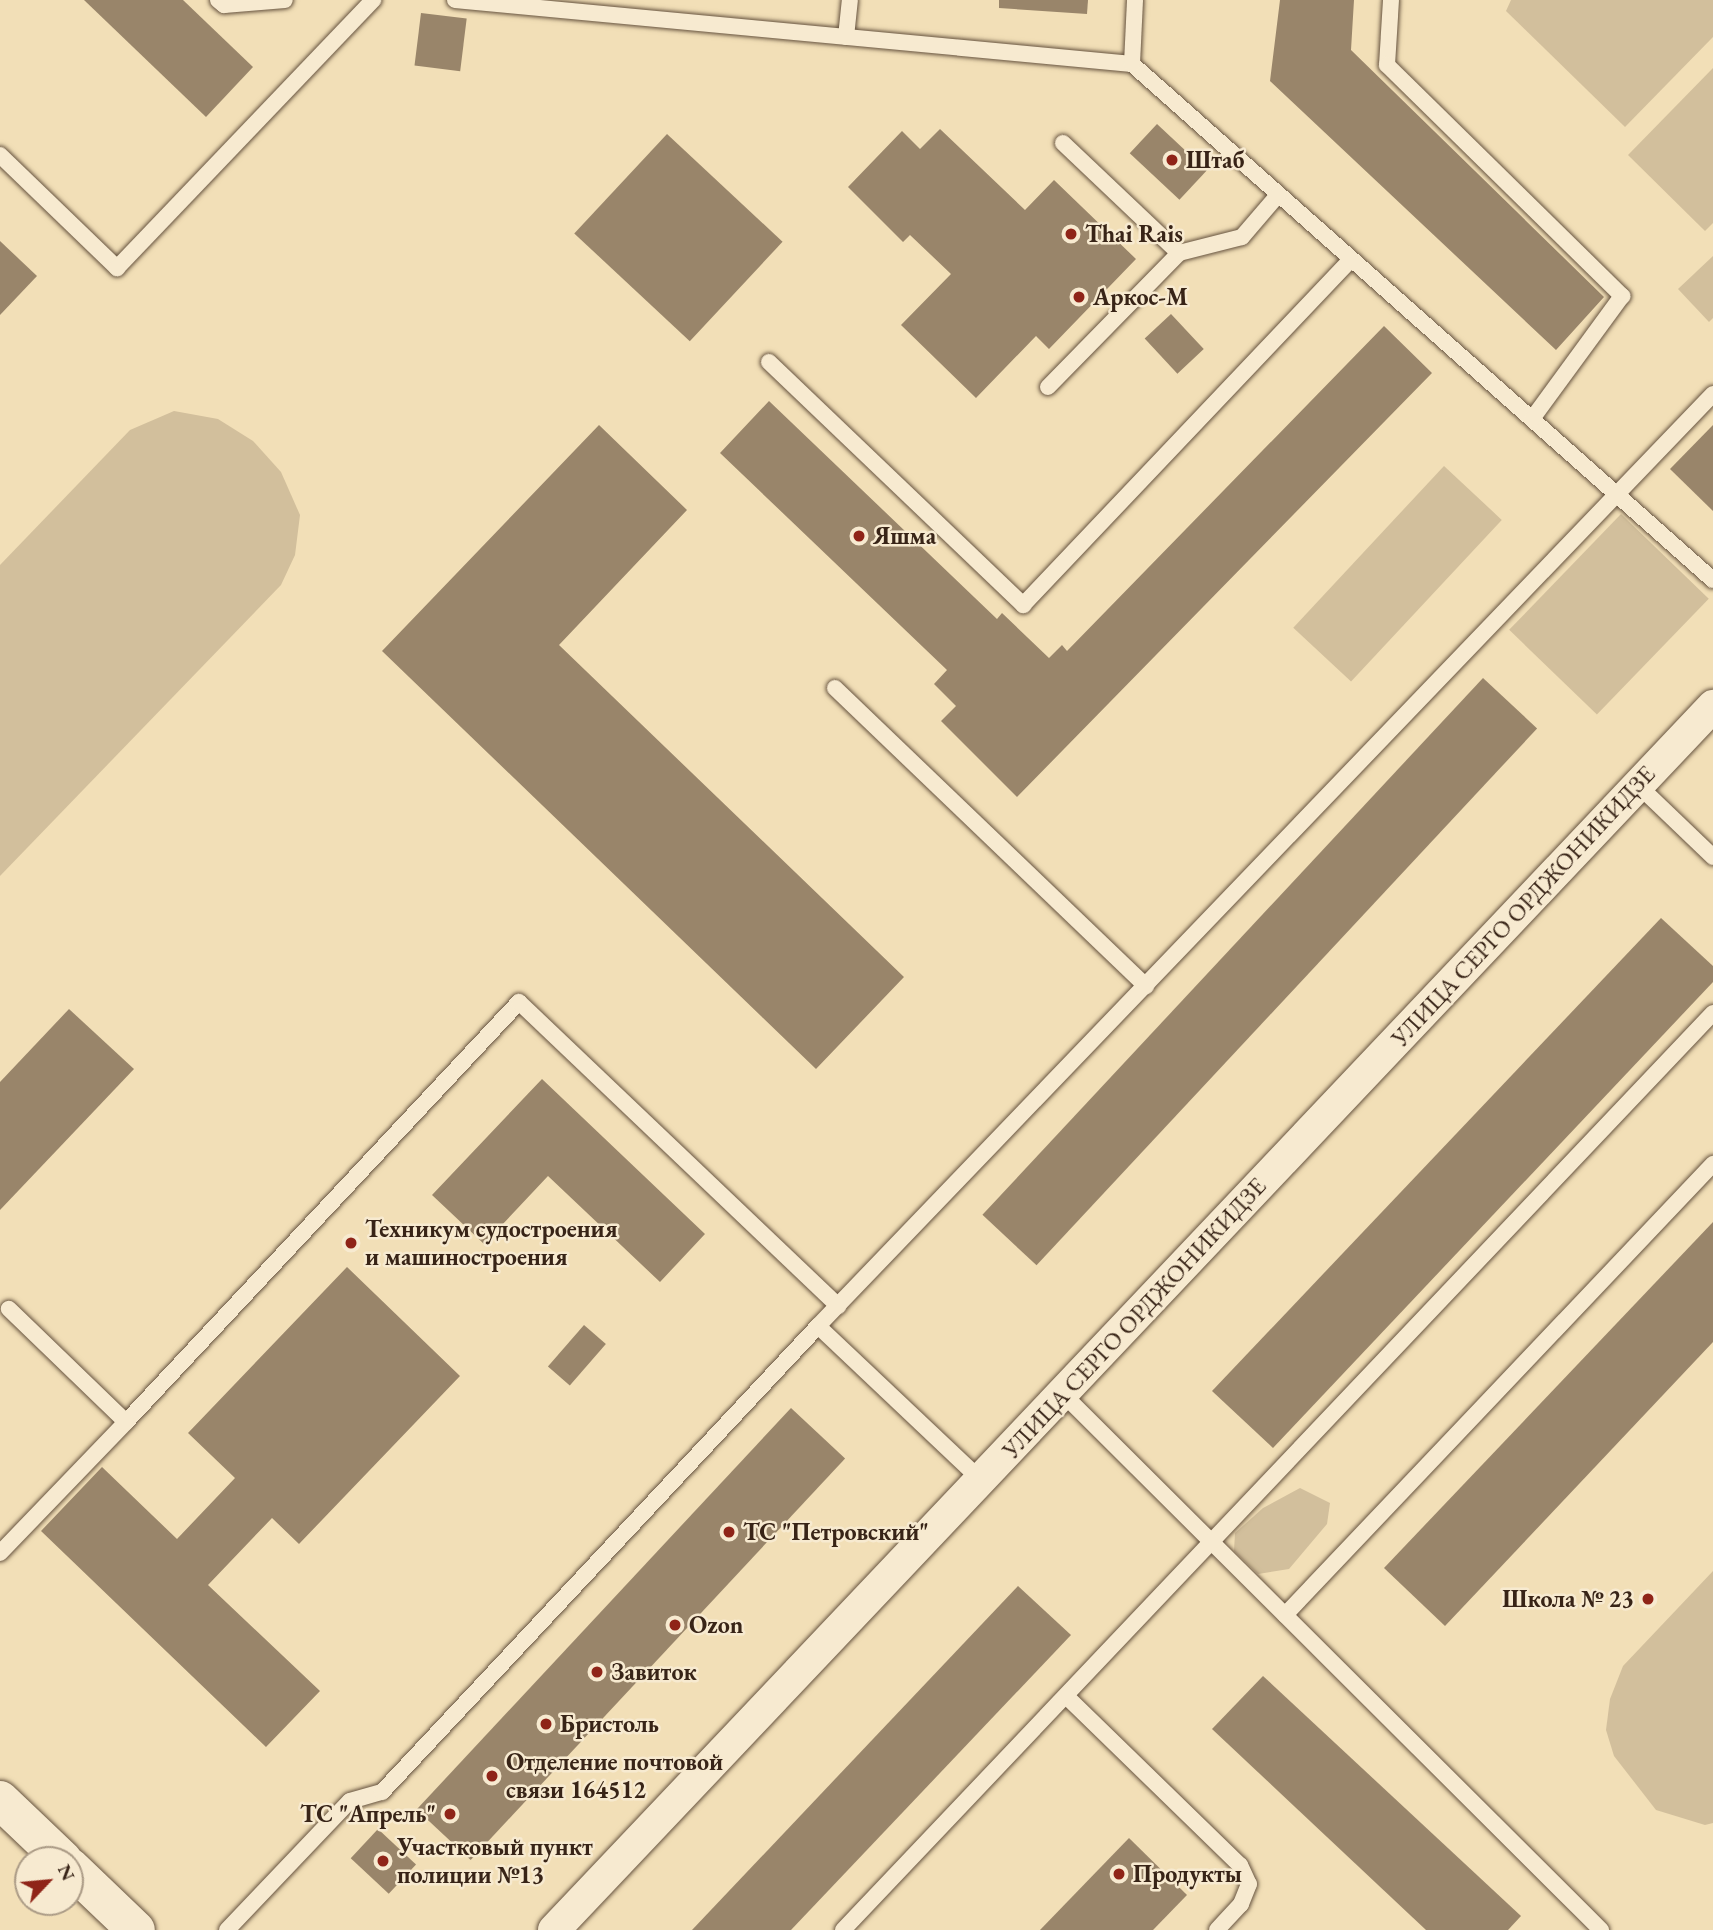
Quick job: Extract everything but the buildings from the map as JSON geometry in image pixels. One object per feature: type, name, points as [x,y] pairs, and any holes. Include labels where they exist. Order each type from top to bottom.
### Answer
[{"type":"street","name":"УЛИЦА СЕРГО ОРДЖОНИКИДЗЕ","points":[[554,1930],[1713,706]]},
{"type":"street","points":[[0,1800],[48,1846]]},
{"type":"street","points":[[84,1880],[136,1930]]},
{"type":"lane","points":[[218,0],[224,5],[285,0]]},
{"type":"lane","points":[[0,155],[117,268],[373,0]]},
{"type":"lane","points":[[455,0],[598,8],[846,37],[1132,64],[1350,261],[1713,580]]},
{"type":"lane","points":[[846,37],[849,0]]},
{"type":"lane","points":[[1132,64],[1135,0]]},
{"type":"lane","points":[[1391,0],[1387,65],[1622,296],[1532,419]]},
{"type":"lane","points":[[1063,143],[1179,253]]},
{"type":"lane","points":[[1048,387],[1179,253],[1242,237],[1278,195]]},
{"type":"lane","points":[[769,362],[1023,605],[1350,261]]},
{"type":"lane","points":[[227,1930],[349,1801],[382,1792],[818,1326],[1713,394]]},
{"type":"lane","points":[[835,688],[1146,986]]},
{"type":"lane","points":[[1638,785],[1713,857]]},
{"type":"lane","points":[[0,1553],[519,1002],[838,1306]]},
{"type":"lane","points":[[843,1930],[1713,1013]]},
{"type":"lane","points":[[1285,1615],[1713,1164]]},
{"type":"lane","points":[[9,1309],[126,1422]]},
{"type":"lane","points":[[818,1326],[981,1480]]},
{"type":"lane","points":[[1062,1394],[1601,1930]]},
{"type":"lane","points":[[1066,1696],[1240,1865],[1249,1884],[1241,1903],[1217,1930]]},
{"type":"shaded area","points":[[1511,0],[1713,0],[1713,37],[1625,127],[1506,11]]},
{"type":"shaded area","points":[[1713,68],[1713,223],[1705,231],[1628,155]]},
{"type":"shaded area","points":[[1713,256],[1713,318],[1709,322],[1678,289]]},
{"type":"shaded area","points":[[174,411],[218,419],[253,441],[281,472],[300,515],[295,555],[281,585],[0,876],[0,565],[130,430]]},
{"type":"shaded area","points":[[1444,466],[1502,520],[1351,682],[1293,628]]},
{"type":"shaded area","points":[[1621,514],[1709,599],[1597,715],[1509,630]]},
{"type":"shaded area","points":[[1300,1488],[1330,1503],[1327,1524],[1289,1569],[1258,1574],[1234,1551],[1235,1533],[1263,1508]]},
{"type":"shaded area","points":[[1713,1571],[1713,1823],[1705,1825],[1656,1810],[1614,1756],[1606,1730],[1610,1699],[1623,1666]]},
{"type":"place","name":"Штаб","points":[[1172,160]]},
{"type":"place","name":"Thai Rais","points":[[1071,234]]},
{"type":"place","name":"Аркос-М","points":[[1079,297]]},
{"type":"place","name":"Яшма","points":[[859,536]]},
{"type":"place","name":"Техникум судостроения и машиностроения","points":[[351,1243]]},
{"type":"place","name":"ТС \"Петровский\"","points":[[729,1532]]},
{"type":"place","name":"Школа № 23","points":[[1648,1599]]},
{"type":"place","name":"Ozon","points":[[675,1625]]},
{"type":"place","name":"Завиток","points":[[597,1672]]},
{"type":"place","name":"Бристоль","points":[[546,1724]]},
{"type":"place","name":"Отделение почтовой связи 164512","points":[[492,1776]]},
{"type":"place","name":"ТС \"Апрель\"","points":[[450,1814]]},
{"type":"place","name":"Участковый пункт полиции №13","points":[[383,1861]]},
{"type":"place","name":"Продукты","points":[[1119,1874]]}]
